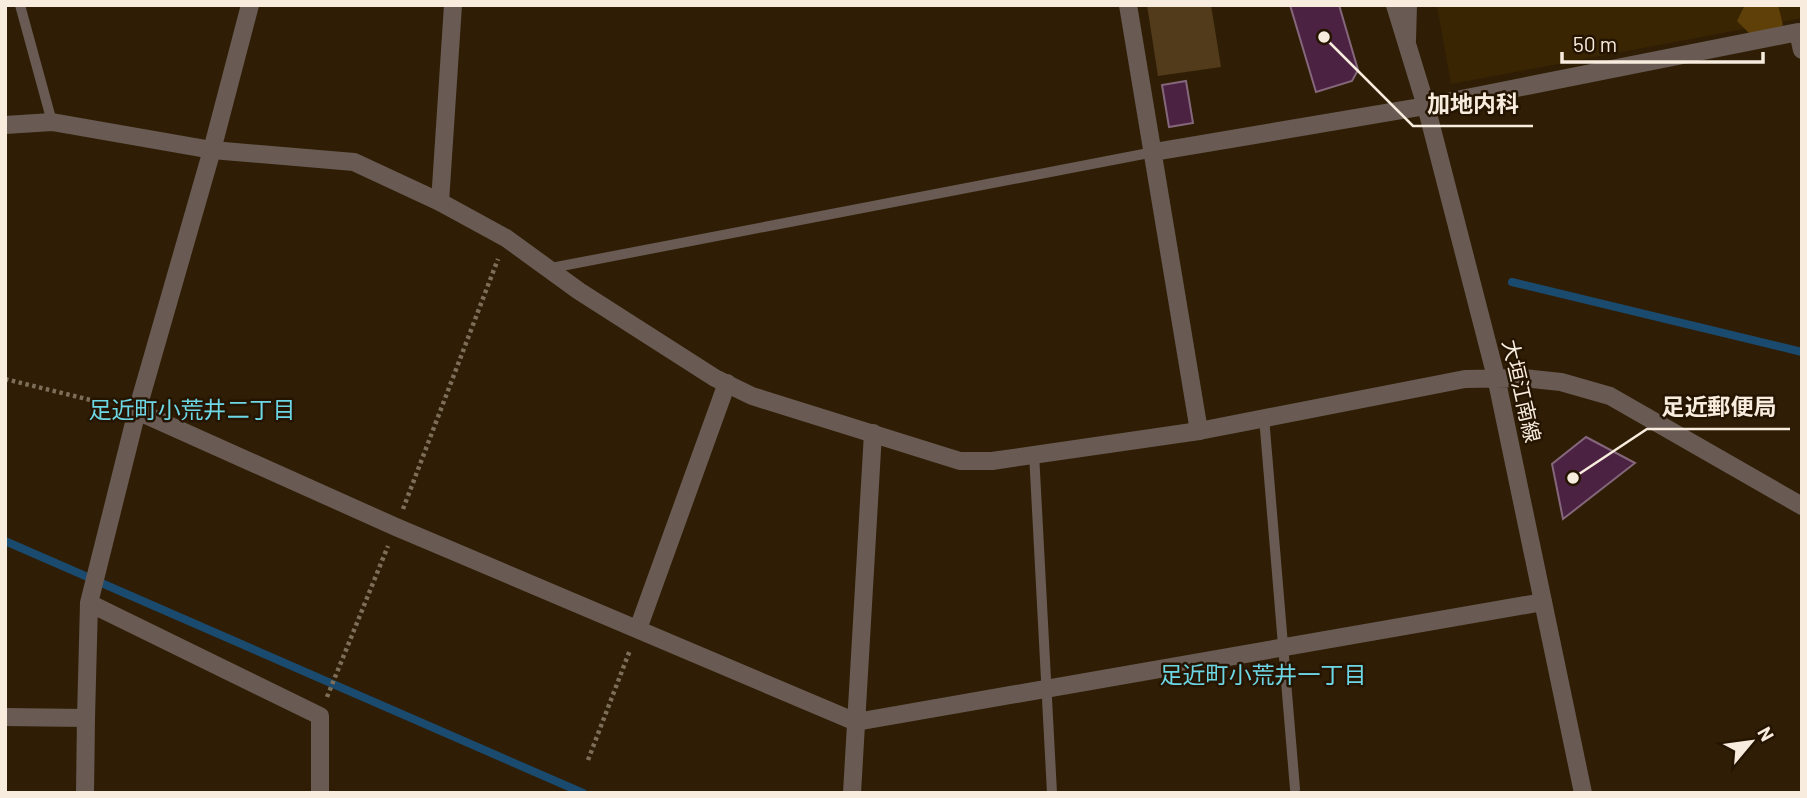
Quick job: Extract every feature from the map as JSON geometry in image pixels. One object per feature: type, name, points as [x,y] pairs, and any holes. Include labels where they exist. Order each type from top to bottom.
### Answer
[{"type":"street","points":[[85,793],[89,603],[137,411],[212,150],[250,5]]},
{"type":"street","points":[[440,202],[453,5]]},
{"type":"street","points":[[1128,5],[1199,431]]},
{"type":"street","name":"大垣江南線","points":[[1395,5],[1408,40],[1426,106],[1496,377],[1583,793]]},
{"type":"street","points":[[1408,5],[1408,40]]},
{"type":"street","points":[[1154,152],[1426,106],[1798,32],[1802,50]]},
{"type":"street","points":[[5,125],[52,122],[212,150],[354,162],[440,202],[506,238],[551,268],[579,291],[752,396],[960,461],[992,461],[1199,431],[1465,379],[1496,377],[1561,382],[1610,396],[1802,506]]},
{"type":"street","points":[[638,629],[727,383]]},
{"type":"street","points":[[137,411],[396,527],[856,722],[1543,602]]},
{"type":"street","points":[[852,793],[873,433]]},
{"type":"street","points":[[89,603],[320,716],[320,793]]},
{"type":"street","points":[[5,717],[86,718]]},
{"type":"lane","points":[[20,5],[52,122]]},
{"type":"lane","points":[[551,268],[1154,152]]},
{"type":"lane","points":[[1264,417],[1295,789]]},
{"type":"lane","points":[[1034,453],[1049,687],[1052,793]]},
{"type":"path","points":[[320,716],[396,527],[506,238]]},
{"type":"path","points":[[5,379],[137,411]]},
{"type":"path","points":[[588,760],[638,629]]},
{"type":"shaded area","points":[[1147,5],[1211,5],[1221,67],[1158,76]]},
{"type":"shaded area","points":[[1437,5],[1802,5],[1802,18],[1451,84]]},
{"type":"shaded area","points":[[1745,5],[1778,5],[1783,25],[1756,40],[1737,21]]},
{"type":"building","points":[[1290,5],[1339,5],[1358,70],[1352,81],[1316,92]]},
{"type":"building","points":[[1186,81],[1193,123],[1169,127],[1162,85]]},
{"type":"building","points":[[1586,437],[1635,463],[1563,519],[1552,464]]},
{"type":"waterway","points":[[1512,282],[1802,352]]},
{"type":"waterway","points":[[5,541],[583,793]]},
{"type":"place","name":"加地内科","points":[[1324,37]]},
{"type":"place","name":"足近郵便局","points":[[1573,478]]},
{"type":"district","name":"足近町小荒井二丁目","points":[[192,410]]},
{"type":"district","name":"足近町小荒井一丁目","points":[[1263,675]]}]
